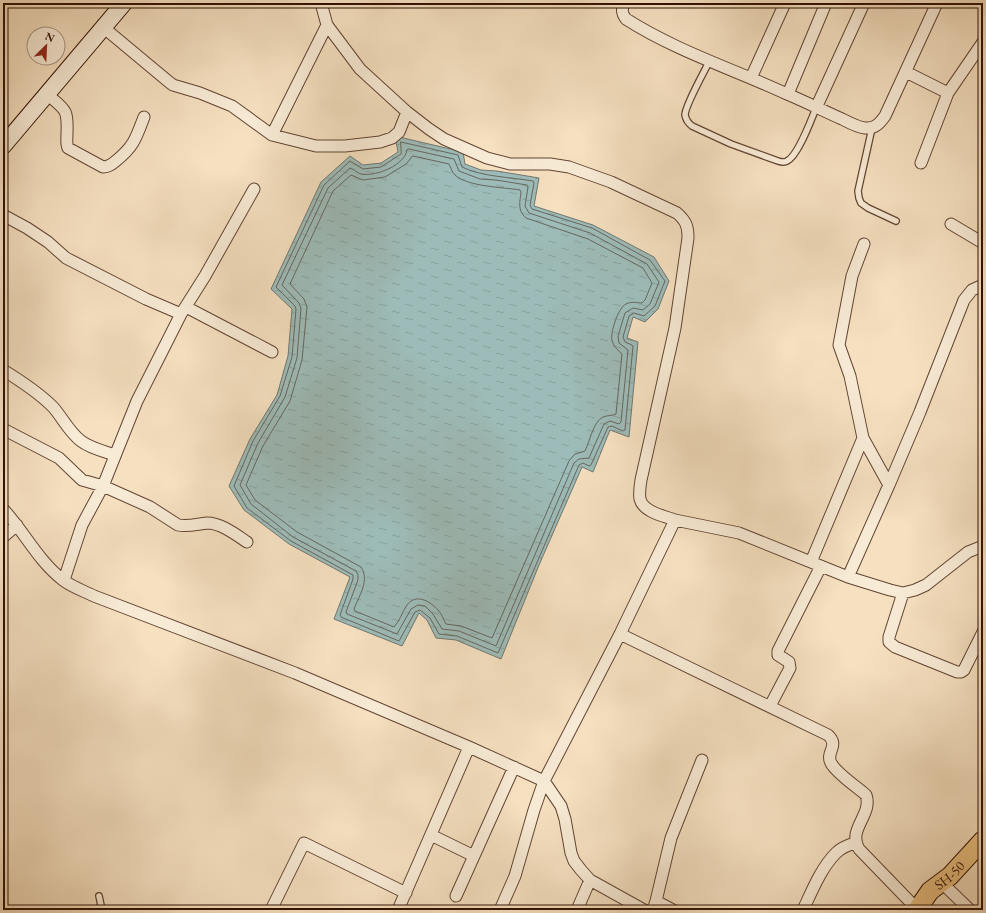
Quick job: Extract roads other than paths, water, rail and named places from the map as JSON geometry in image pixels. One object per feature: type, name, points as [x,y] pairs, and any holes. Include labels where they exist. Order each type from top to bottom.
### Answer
[{"type":"main road","points":[[3,146],[124,3]]},
{"type":"main road","name":"SH-50","points":[[917,909],[930,891],[950,876],[983,840]]},
{"type":"street","points":[[321,3],[327,25],[360,69],[407,112],[429,130],[444,139],[487,158],[510,164],[550,164],[568,167],[611,182],[665,206],[684,219],[688,226],[688,238],[675,328],[639,493],[640,501],[644,506],[659,515],[675,520],[739,533],[848,577],[903,593],[915,590],[926,584],[968,552],[983,546]]},
{"type":"street","points":[[624,3],[622,15],[626,19],[658,37],[709,62],[751,78],[858,126],[872,128],[885,116],[937,3]]},
{"type":"street","points":[[751,78],[785,3]]},
{"type":"street","points":[[788,94],[826,3]]},
{"type":"street","points":[[816,108],[864,3]]},
{"type":"street","points":[[272,135],[327,25]]},
{"type":"street","points":[[103,27],[173,85],[205,95],[232,106],[272,135],[316,146],[328,147],[380,142],[392,138],[399,132],[407,112]]},
{"type":"street","points":[[921,163],[948,93],[983,42]]},
{"type":"street","points":[[906,72],[948,93]]},
{"type":"street","points":[[47,94],[63,108],[68,115],[68,148],[103,167],[112,164],[131,148],[144,118]]},
{"type":"street","points":[[64,580],[82,525],[103,486],[137,401],[184,310],[223,245],[254,188]]},
{"type":"street","points":[[3,215],[27,228],[73,261],[146,299],[184,310],[272,352]]},
{"type":"street","points":[[951,224],[983,243]]},
{"type":"street","points":[[864,244],[852,276],[839,345],[850,376],[863,438],[889,485]]},
{"type":"street","points":[[848,577],[917,419],[964,300],[972,290],[983,285]]},
{"type":"street","points":[[3,370],[43,398],[79,440],[92,447],[115,455]]},
{"type":"street","points":[[3,429],[58,458],[82,480],[103,486],[150,507],[178,525],[183,526],[208,523],[216,524],[247,542]]},
{"type":"street","points":[[811,562],[863,438]]},
{"type":"street","points":[[3,508],[43,560],[64,580],[94,596],[295,673],[469,747],[544,781],[560,806],[565,819],[571,853],[574,861],[590,880],[644,910]]},
{"type":"street","points":[[500,910],[516,876],[534,810],[544,781],[620,634],[675,520]]},
{"type":"street","points":[[3,537],[17,525]]},
{"type":"street","points":[[770,706],[790,668],[789,662],[780,657],[777,653],[821,566]]},
{"type":"street","points":[[903,593],[889,637],[889,642],[891,645],[959,672],[964,670],[981,645],[983,632]]},
{"type":"street","points":[[620,634],[770,706],[832,738],[833,746],[829,757],[831,763],[836,770],[866,795],[868,801],[867,808],[857,831],[855,843],[917,909]]},
{"type":"street","points":[[398,910],[469,747]]},
{"type":"street","points":[[673,910],[653,906],[671,838],[702,760]]},
{"type":"street","points":[[456,896],[514,768]]},
{"type":"street","points":[[431,835],[474,856]]},
{"type":"street","points":[[271,910],[304,843],[406,893]]},
{"type":"street","points":[[803,910],[825,868],[836,853],[855,843]]},
{"type":"street","points":[[577,910],[590,880]]},
{"type":"street","points":[[941,882],[970,910]]},
{"type":"lane","points":[[709,62],[685,117],[688,123],[692,126],[730,144],[778,161],[788,161],[797,151],[816,108]]},
{"type":"lane","points":[[872,128],[858,191],[859,198],[868,208],[896,221]]},
{"type":"lane","points":[[99,896],[102,910]]},
{"type":"water","points":[[395,136],[463,152],[465,164],[481,170],[539,178],[534,206],[593,225],[654,257],[669,281],[658,309],[645,322],[633,317],[627,338],[638,342],[629,437],[610,430],[593,472],[582,467],[539,565],[501,659],[456,640],[436,638],[427,620],[419,613],[402,646],[334,619],[350,577],[289,544],[244,510],[229,486],[250,439],[277,395],[288,356],[292,309],[271,289],[321,182],[350,156],[363,165],[381,163],[398,152]]}]
